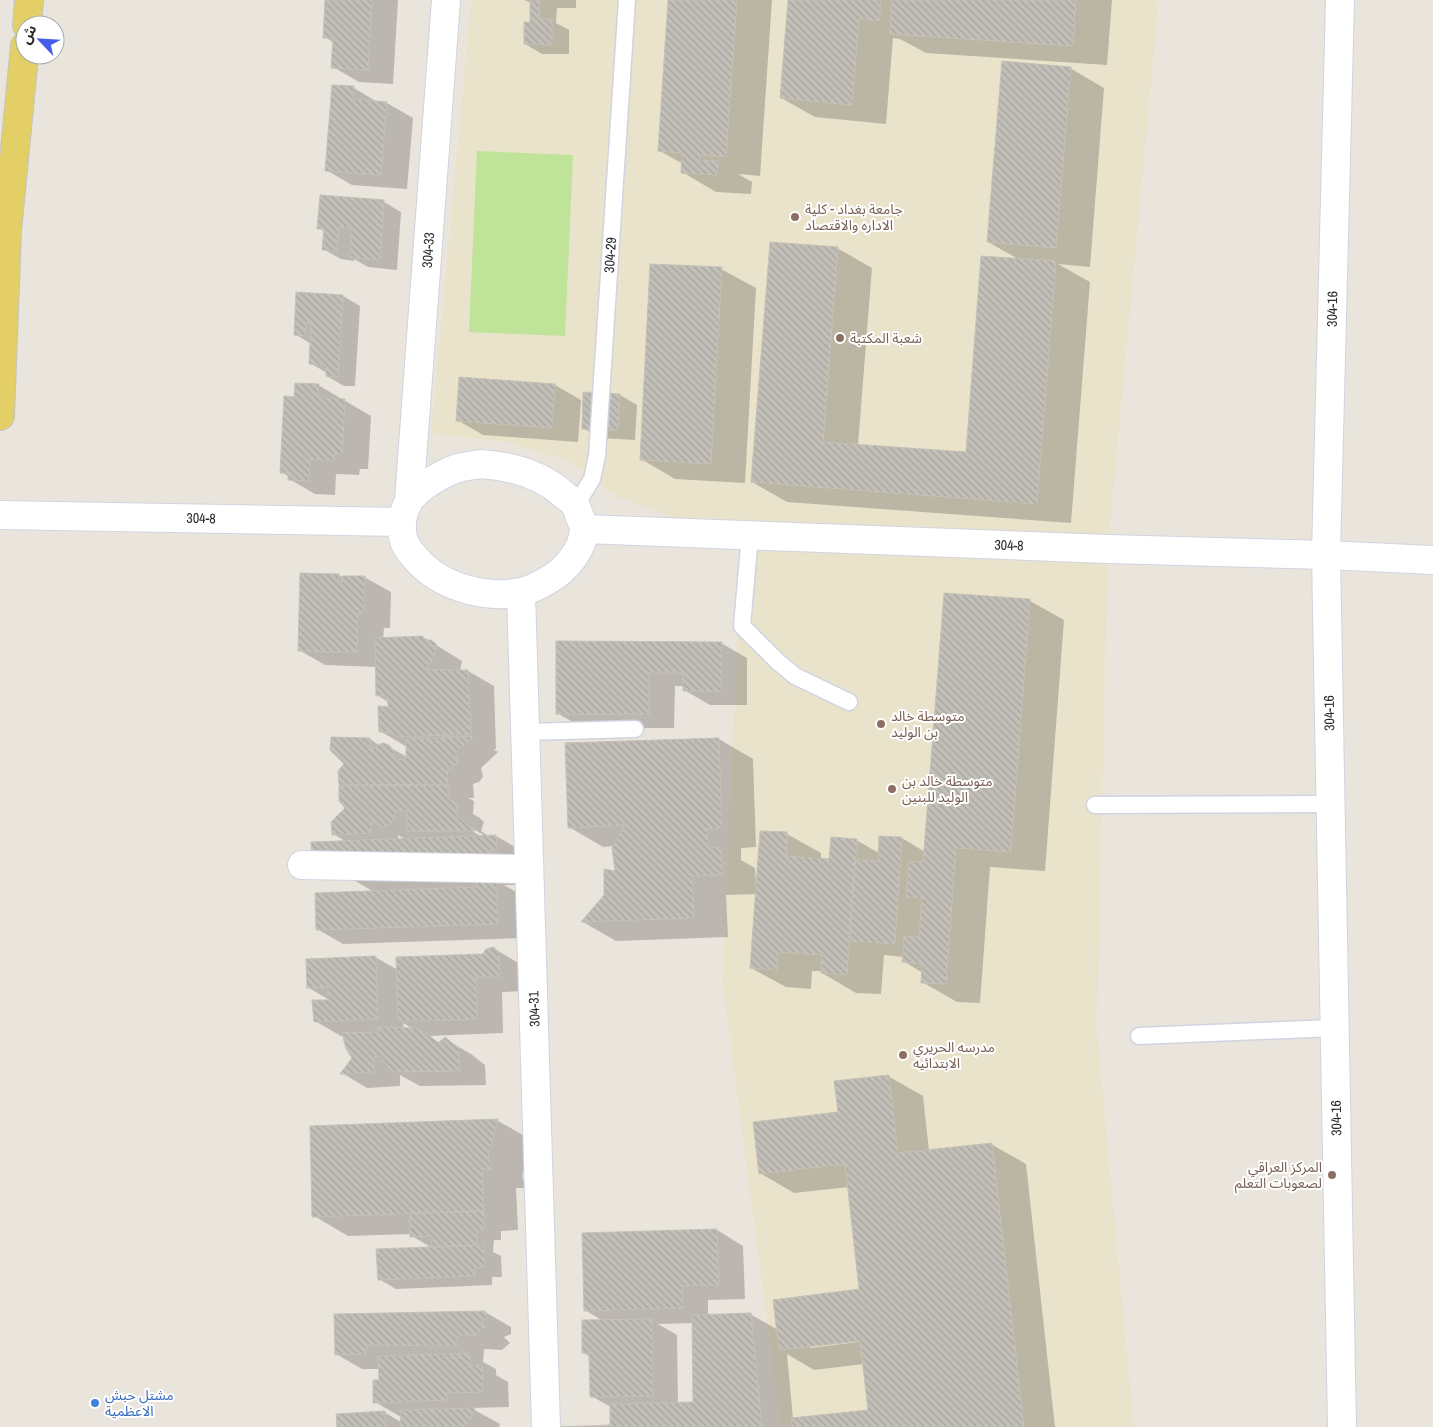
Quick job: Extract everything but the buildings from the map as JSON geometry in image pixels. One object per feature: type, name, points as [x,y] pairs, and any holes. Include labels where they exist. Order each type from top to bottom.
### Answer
[{"type":"main road","points":[[0,416],[7,232],[23,65]]},
{"type":"street","name":"304-33","points":[[405,511],[446,0]]},
{"type":"street","name":"304-16","points":[[1340,0],[1326,555],[1342,1427]]},
{"type":"street","points":[[481,464],[501,465],[540,478],[559,490],[580,517],[578,550],[567,566],[554,577],[540,585],[521,592],[504,594],[473,591],[441,580],[415,558],[404,542],[405,511],[423,487],[442,475],[461,467],[481,464]]},
{"type":"street","name":"304-8","points":[[0,515],[405,511]]},
{"type":"street","name":"304-8","points":[[580,517],[750,535],[1433,560]]},
{"type":"street","name":"304-31","points":[[521,592],[546,1427]]},
{"type":"street","points":[[302,866],[529,869]]},
{"type":"lane","name":"304-29","points":[[580,517],[597,456],[627,0]]},
{"type":"lane","points":[[750,535],[742,626],[795,676],[849,702]]},
{"type":"lane","points":[[525,732],[635,729]]},
{"type":"lane","points":[[1095,805],[1330,804]]},
{"type":"lane","points":[[1139,1036],[1334,1028]]},
{"type":"shaded area","points":[[471,0],[1159,0],[1108,549],[1097,1030],[1134,1427],[781,1427],[722,981],[742,540],[617,497],[569,461],[506,442],[431,433]]},
{"type":"green space","points":[[477,151],[573,155],[565,336],[469,332]]},
{"type":"place","name":"جامعة بغداد - كلية الاداره والاقتصاد","points":[[795,217]]},
{"type":"place","name":"شعبة المكتبة","points":[[840,338]]},
{"type":"place","name":"متوسطة خالد بن الوليد","points":[[881,724]]},
{"type":"place","name":"متوسطة خالد بن الوليد للبنين","points":[[892,789]]},
{"type":"place","name":"مدرسه الحريري الابتدائيه","points":[[903,1055]]},
{"type":"place","name":"المركز العراقي لصعوبات التعلم","points":[[1332,1175]]},
{"type":"place","name":"مشتل حبش الاعظمية","points":[[95,1403]]}]
